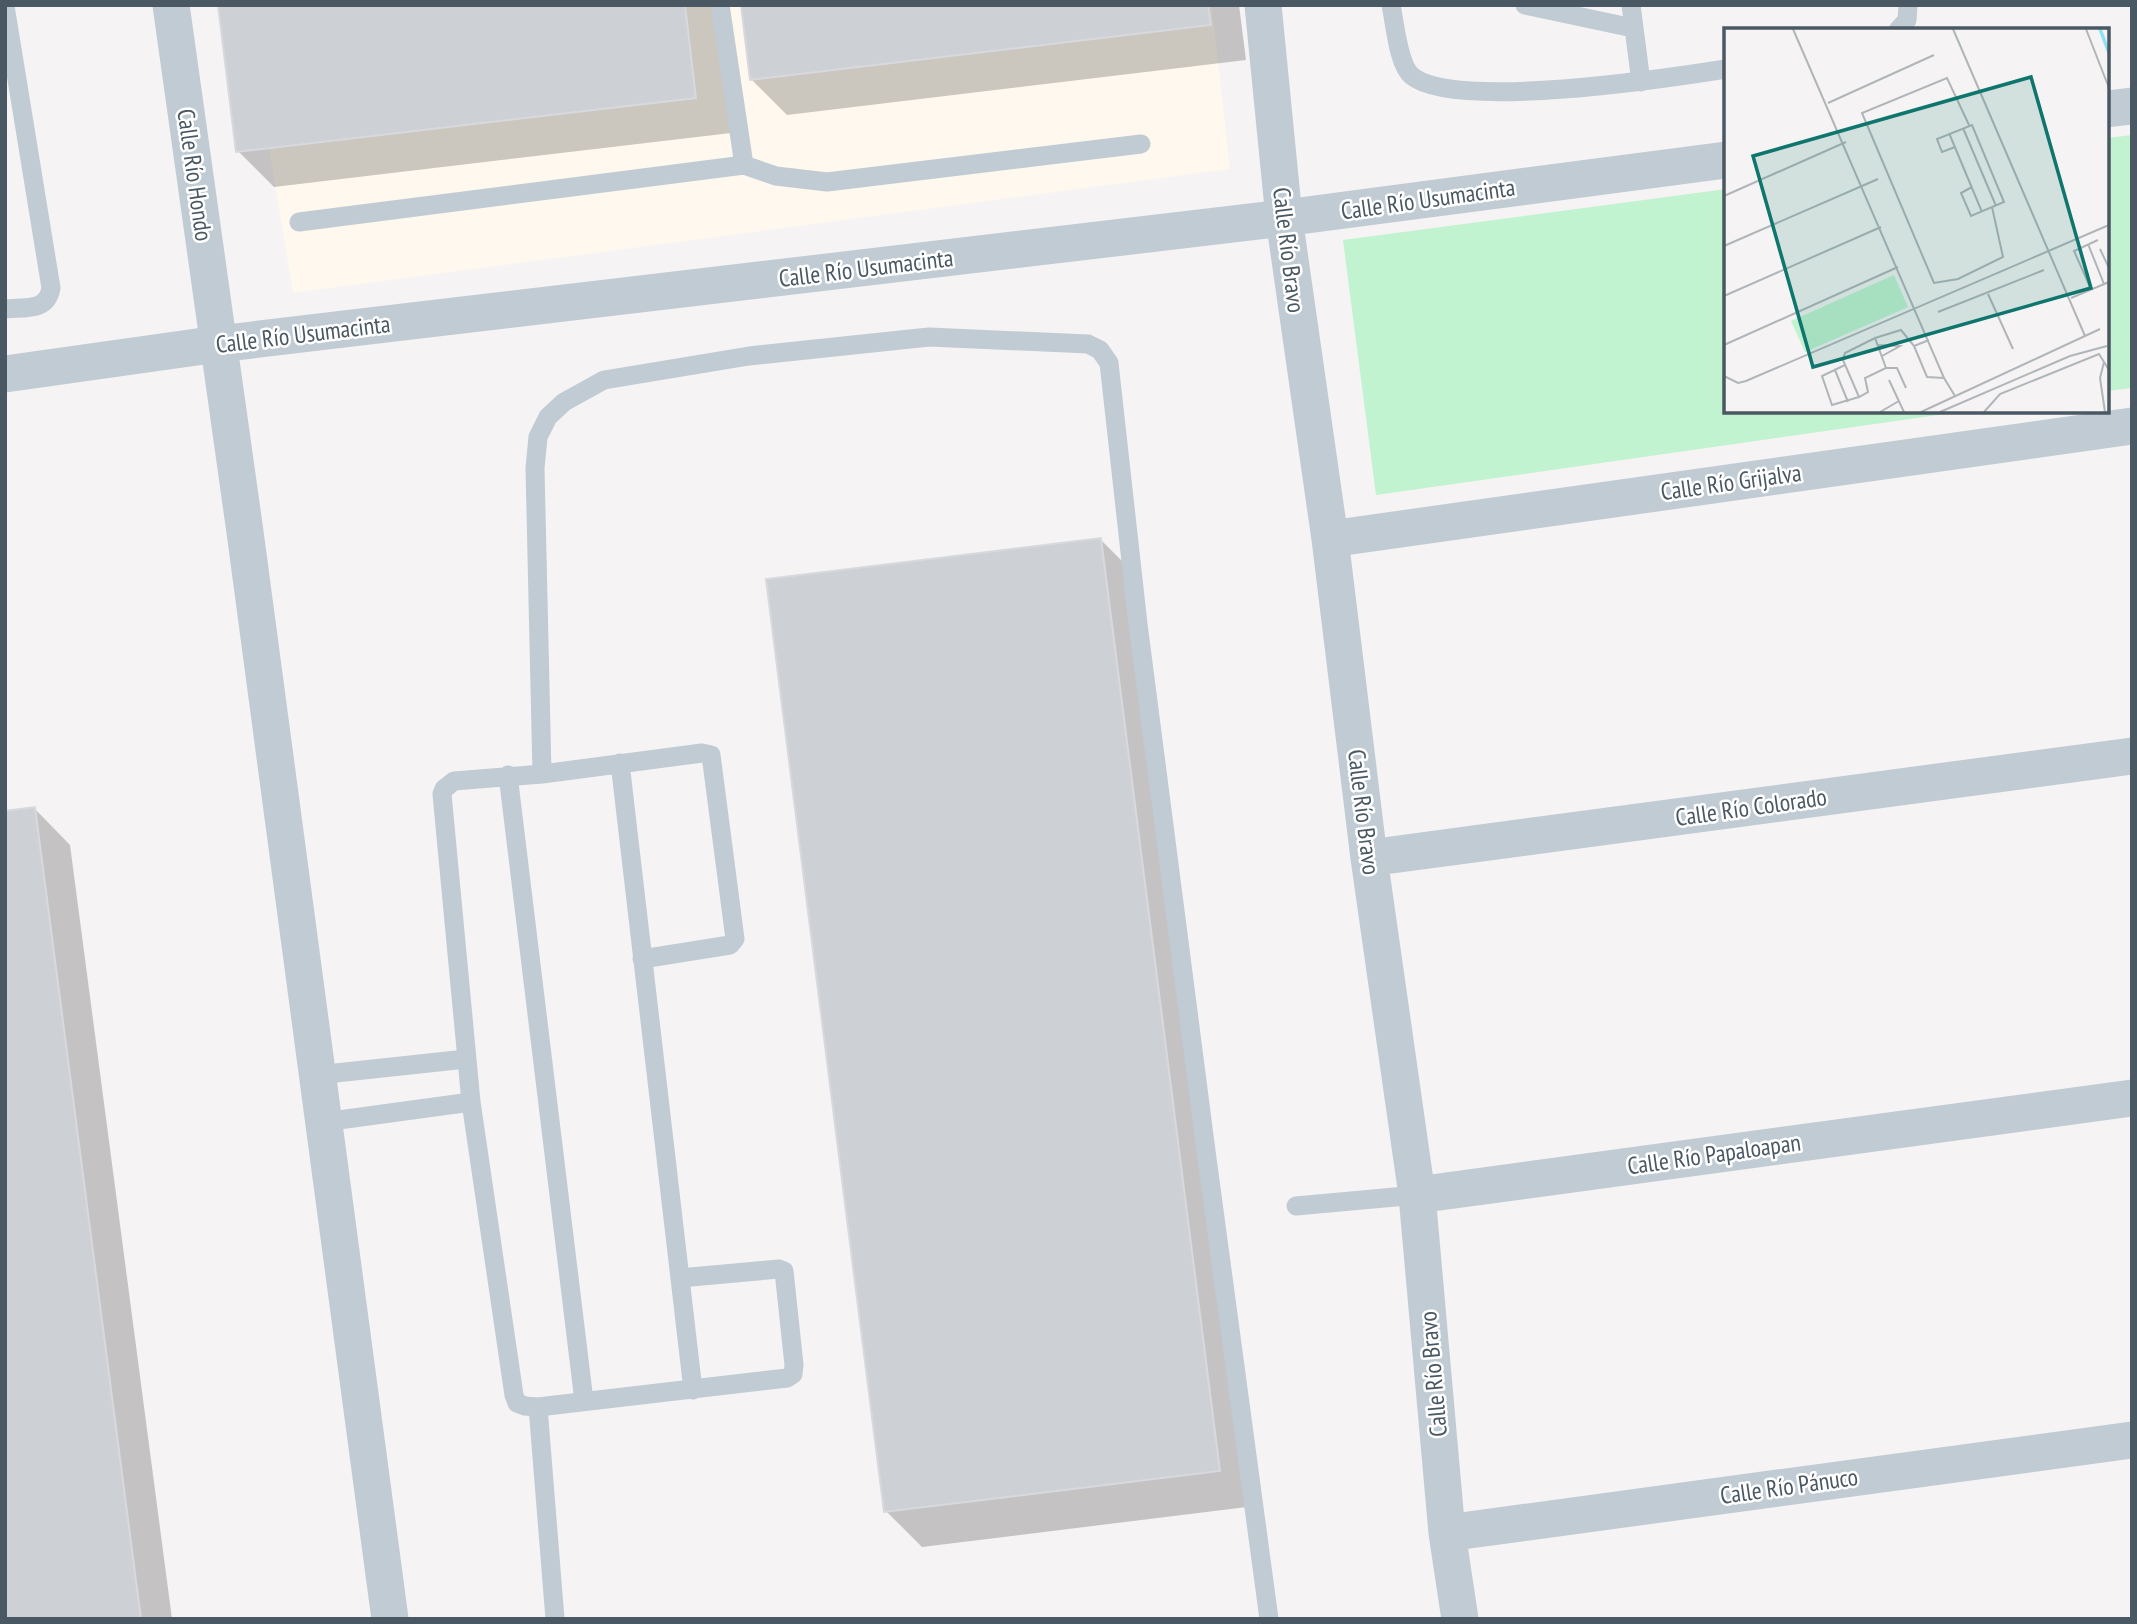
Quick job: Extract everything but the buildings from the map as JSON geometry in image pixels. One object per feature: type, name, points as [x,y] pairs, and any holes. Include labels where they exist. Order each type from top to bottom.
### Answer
[{"type":"street","name":"Calle Río Hondo","points":[[172,5],[390,1619]]},
{"type":"street","name":"Calle Río Bravo","points":[[1263,5],[1283,218],[1330,539],[1369,858],[1417,1195],[1447,1533],[1460,1619]]},
{"type":"street","points":[[2109,109],[2132,106]]},
{"type":"street","name":"Calle Río Usumacinta","points":[[5,374],[218,344],[1283,218],[1724,160]]},
{"type":"street","name":"Calle Río Grijalva","points":[[1330,539],[2132,426]]},
{"type":"street","name":"Calle Río Colorado","points":[[1369,858],[2132,756]]},
{"type":"street","name":"Calle Río Papaloapan","points":[[1417,1195],[2132,1098]]},
{"type":"street","name":"Calle Río Pánuco","points":[[1447,1533],[2132,1440]]},
{"type":"lane","points":[[720,5],[744,165]]},
{"type":"lane","points":[[1391,5],[1403,63],[1410,75],[1439,87],[1484,92],[1641,82],[1724,69]]},
{"type":"lane","points":[[1525,5],[1633,28]]},
{"type":"lane","points":[[1631,5],[1641,82]]},
{"type":"lane","points":[[1900,28],[1907,20],[1908,5]]},
{"type":"lane","points":[[5,6],[51,288],[48,300],[40,306],[5,309]]},
{"type":"lane","points":[[299,222],[744,165],[776,176],[827,182],[1141,144]]},
{"type":"lane","points":[[541,774],[535,468],[538,437],[548,417],[564,402],[604,380],[749,356],[929,337],[1088,344],[1104,355],[1109,363],[1149,707],[1255,1529],[1269,1619]]},
{"type":"lane","points":[[642,959],[730,945],[735,939],[711,755],[702,753],[541,774],[454,781],[444,789],[442,794],[471,1102],[517,1403],[538,1407],[787,1378],[793,1374],[784,1271],[779,1269],[680,1278]]},
{"type":"lane","points":[[620,763],[694,1390]]},
{"type":"lane","points":[[508,775],[584,1401]]},
{"type":"lane","points":[[317,1075],[466,1059]]},
{"type":"lane","points":[[324,1122],[471,1102]]},
{"type":"lane","name":"Calle Río Papaloapan","points":[[1296,1206],[1417,1195]]},
{"type":"lane","points":[[538,1407],[555,1619]]},
{"type":"shaded area","points":[[245,5],[1212,5],[1230,169],[293,293]]},
{"type":"green space","points":[[2132,135],[2132,388],[2109,391],[2109,138]]},
{"type":"green space","points":[[1724,189],[1724,413],[1952,413],[1376,495],[1343,240]]}]
